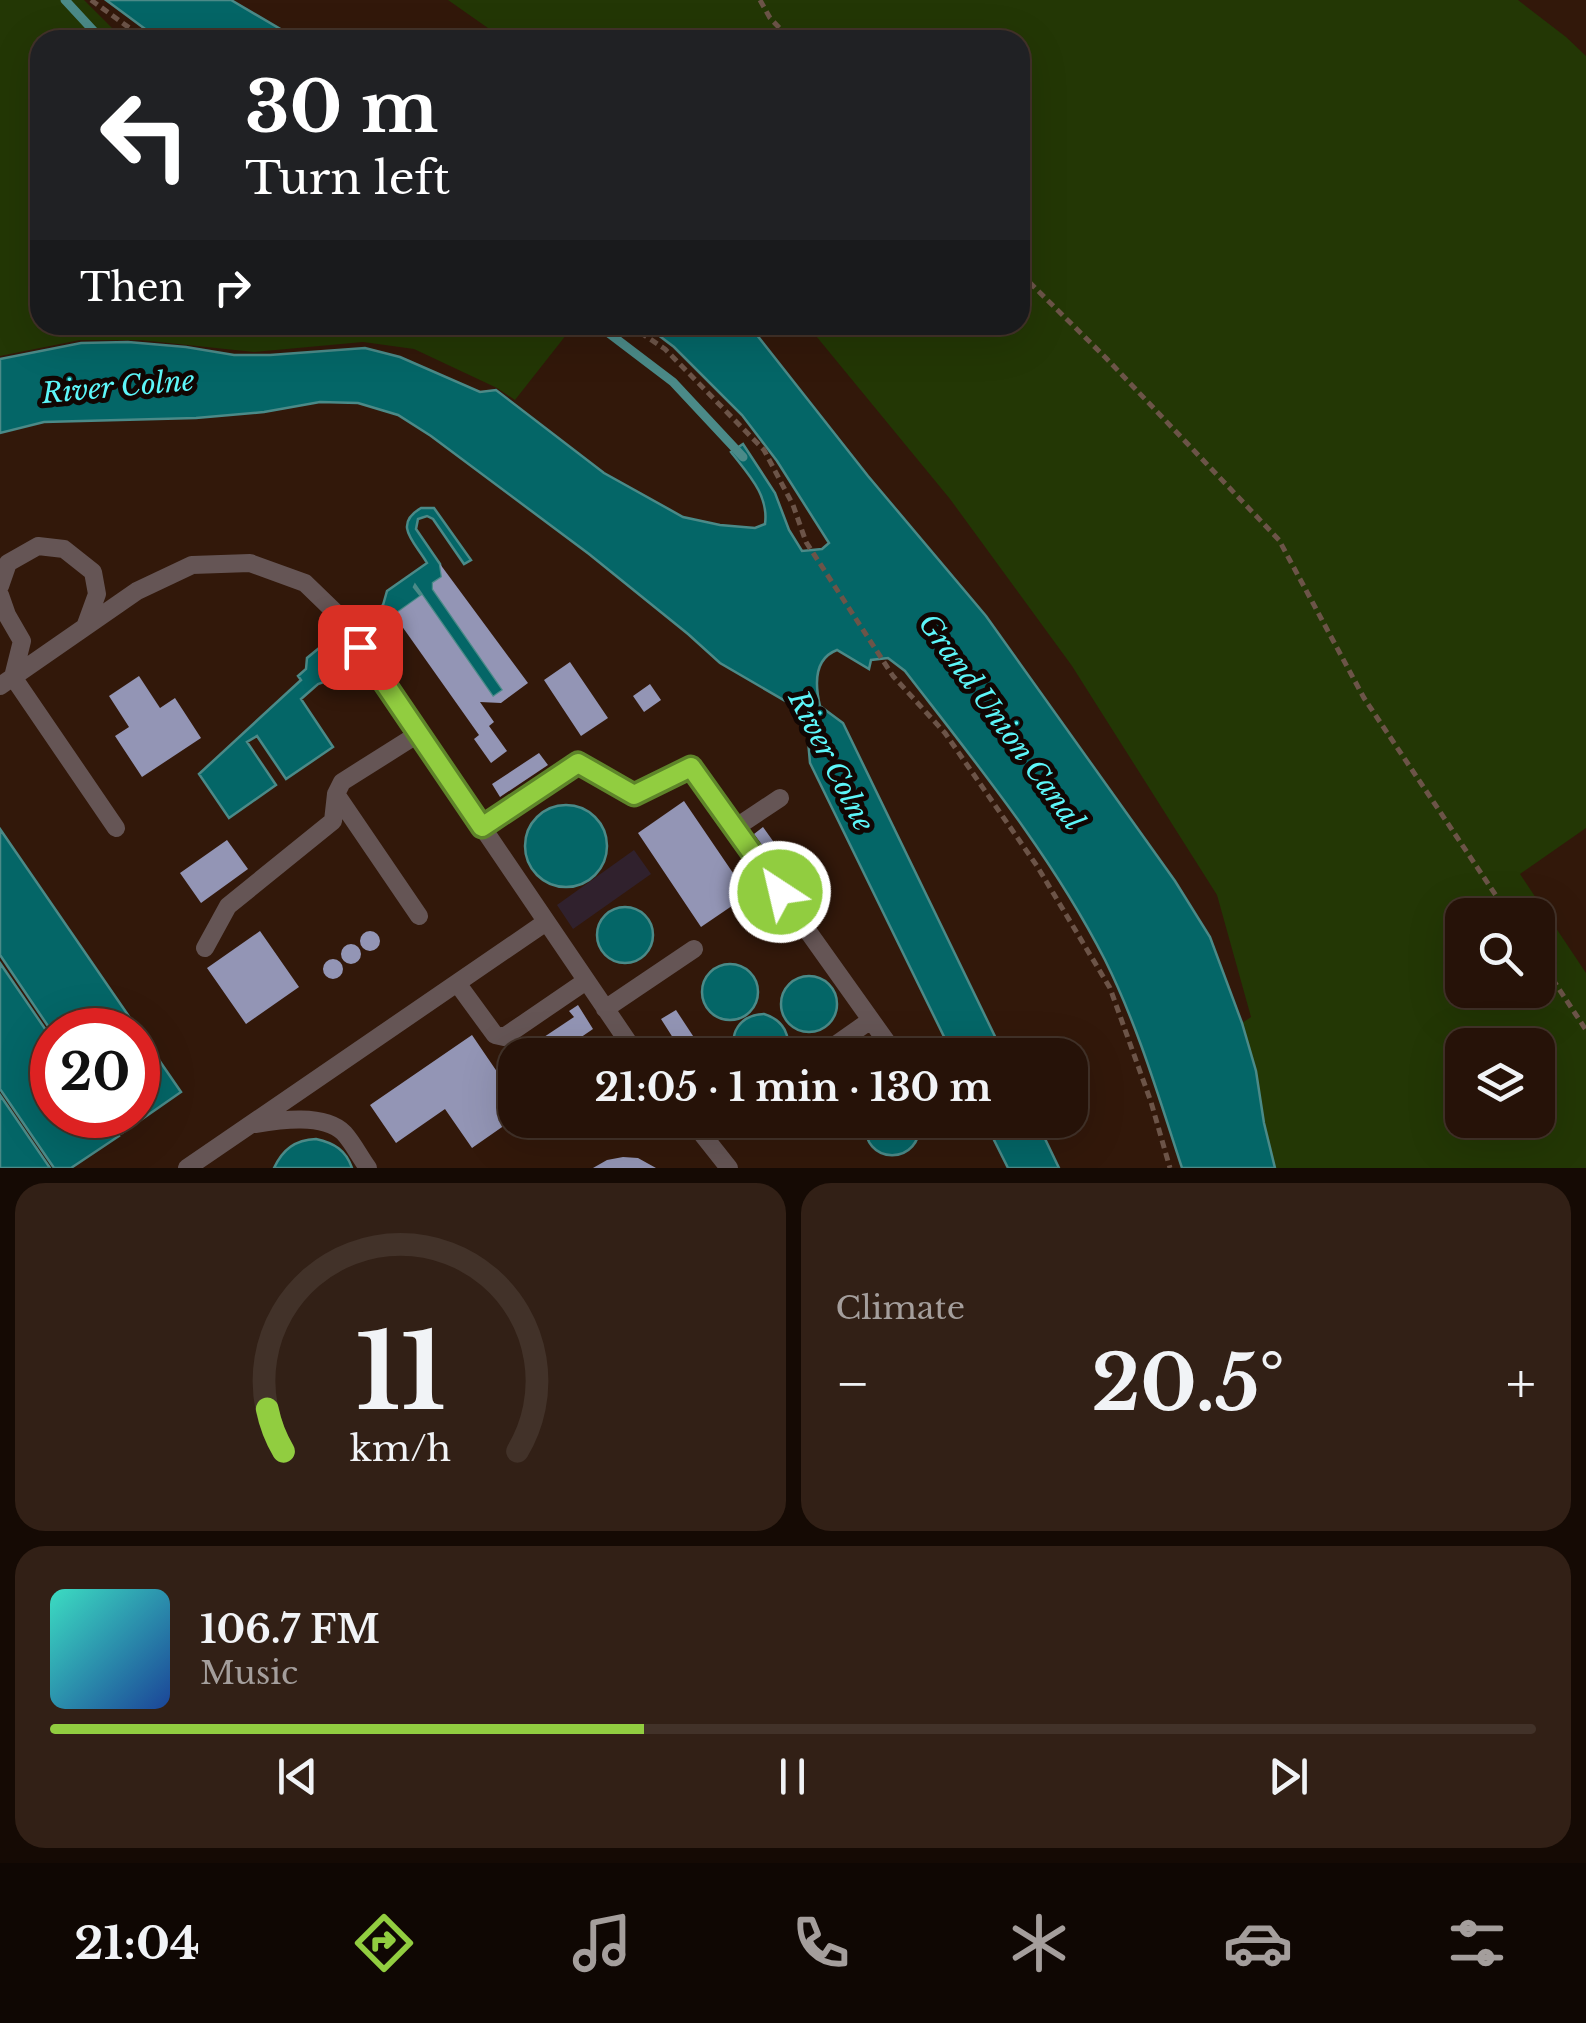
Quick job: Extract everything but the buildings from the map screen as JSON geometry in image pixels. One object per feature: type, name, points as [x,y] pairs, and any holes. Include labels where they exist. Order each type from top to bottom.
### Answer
[{"type":"lane","points":[[0,586],[8,563],[38,546],[64,548],[93,572],[97,594],[85,627]]},
{"type":"lane","points":[[6,681],[138,591],[192,565],[250,563],[305,583],[336,612],[624,1038]]},
{"type":"lane","points":[[0,595],[22,642],[6,681]]},
{"type":"lane","points":[[6,681],[116,828]]},
{"type":"lane","points":[[205,948],[228,906],[333,822],[336,794],[342,782],[418,734]]},
{"type":"lane","points":[[482,827],[578,763],[634,795],[691,767],[884,1038]]},
{"type":"lane","points":[[336,794],[419,916]]},
{"type":"lane","points":[[734,828],[780,798]]},
{"type":"lane","points":[[187,1168],[546,922]]},
{"type":"lane","points":[[604,1008],[694,949]]},
{"type":"lane","points":[[457,982],[494,1036],[504,1038],[586,982]]},
{"type":"lane","points":[[845,1038],[871,1020]]},
{"type":"lane","points":[[250,1125],[292,1118],[331,1125],[342,1132],[368,1168]]},
{"type":"lane","points":[[705,1138],[729,1168]]},
{"type":"path","points":[[91,0],[132,30]]},
{"type":"path","points":[[760,0],[782,30]]},
{"type":"path","points":[[1030,283],[1279,540],[1364,698],[1498,898]]},
{"type":"path","points":[[643,335],[665,350],[764,450],[793,505],[806,542],[893,676],[945,734],[1037,866],[1110,988],[1152,1102],[1170,1168]]},
{"type":"path","points":[[1555,983],[1586,1030]]},
{"type":"shaded area","points":[[634,850],[651,874],[573,929],[557,905]]},
{"type":"green space","points":[[0,0],[84,0],[114,30],[30,30],[30,335],[566,335],[515,400],[414,349],[363,342],[254,352],[140,340],[80,340],[0,356]]},
{"type":"green space","points":[[448,0],[1518,0],[1586,56],[1586,828],[1520,874],[1536,898],[1445,898],[1445,1008],[1555,1008],[1555,926],[1586,973],[1586,1168],[1275,1168],[1242,1023],[1251,1017],[1217,895],[1072,666],[950,499],[815,335],[1030,335],[1030,30],[491,30]]},
{"type":"water","points":[[106,0],[231,0],[282,30],[146,30]]},
{"type":"water","points":[[658,335],[757,335],[986,616],[1175,881],[1210,937],[1256,1071],[1275,1168],[1182,1168],[1128,1010],[1084,921],[986,775],[905,671],[888,658],[871,660],[869,669],[837,650],[829,654],[818,674],[820,706],[843,723],[996,1038],[945,1038],[810,763],[807,729],[792,705],[720,663],[589,554],[431,436],[398,415],[358,403],[320,402],[196,418],[44,422],[0,433],[0,359],[81,343],[128,342],[234,355],[365,348],[400,357],[480,392],[496,390],[604,473],[683,517],[755,528],[765,524],[760,494],[731,452],[743,444],[775,493],[802,551],[822,549],[829,543],[777,461],[742,415]]},
{"type":"water","points":[[421,508],[434,508],[471,560],[464,564],[433,519],[418,519],[416,529],[440,564],[442,577],[433,583],[433,589],[503,690],[493,697],[415,585],[421,596],[394,615],[400,624],[389,632],[380,623],[346,658],[349,663],[301,699],[333,747],[286,779],[257,736],[247,742],[276,785],[229,818],[199,774],[301,680],[298,676],[306,669],[307,658],[330,639],[335,643],[347,637],[383,605],[387,591],[427,563],[407,527],[412,514]]},
{"type":"water","points":[[566,805],[582,808],[595,817],[604,830],[604,862],[595,875],[582,884],[566,887],[550,884],[537,875],[528,862],[525,846],[528,830],[537,817],[550,808]]},
{"type":"water","points":[[0,829],[123,1008],[36,1008],[0,955]]},
{"type":"water","points":[[625,907],[645,915],[653,935],[645,955],[625,963],[605,955],[597,935],[605,915]]},
{"type":"water","points":[[0,963],[31,1008],[30,1133],[0,1089]]},
{"type":"water","points":[[730,964],[750,972],[758,992],[750,1012],[730,1020],[710,1012],[702,992],[710,972]]},
{"type":"water","points":[[809,976],[829,984],[837,1004],[829,1024],[809,1032],[789,1024],[781,1004],[789,984]]},
{"type":"water","points":[[756,1015],[776,1020],[787,1038],[734,1038],[742,1022]]},
{"type":"water","points":[[160,1061],[181,1092],[160,1107]]},
{"type":"water","points":[[0,1095],[50,1168],[0,1168]]},
{"type":"water","points":[[33,1138],[116,1138],[71,1168],[54,1168]]},
{"type":"water","points":[[868,1138],[916,1138],[903,1153],[892,1155],[872,1146]]},
{"type":"water","points":[[993,1138],[1045,1138],[1059,1168],[1008,1168]]},
{"type":"water","points":[[316,1139],[338,1148],[352,1168],[274,1168],[290,1147]]},
{"type":"waterway","points":[[65,0],[93,30]]},
{"type":"waterway","points":[[611,335],[673,382],[743,457]]},
{"type":"route","points":[[360,647],[482,827],[578,763],[634,795],[691,767],[780,892]]},
{"type":"water label","name":"River Colne","points":[[118,387]]},
{"type":"water label","name":"Grand Union Canal","points":[[1001,722]]},
{"type":"water label","name":"River Colne","points":[[831,761]]}]
